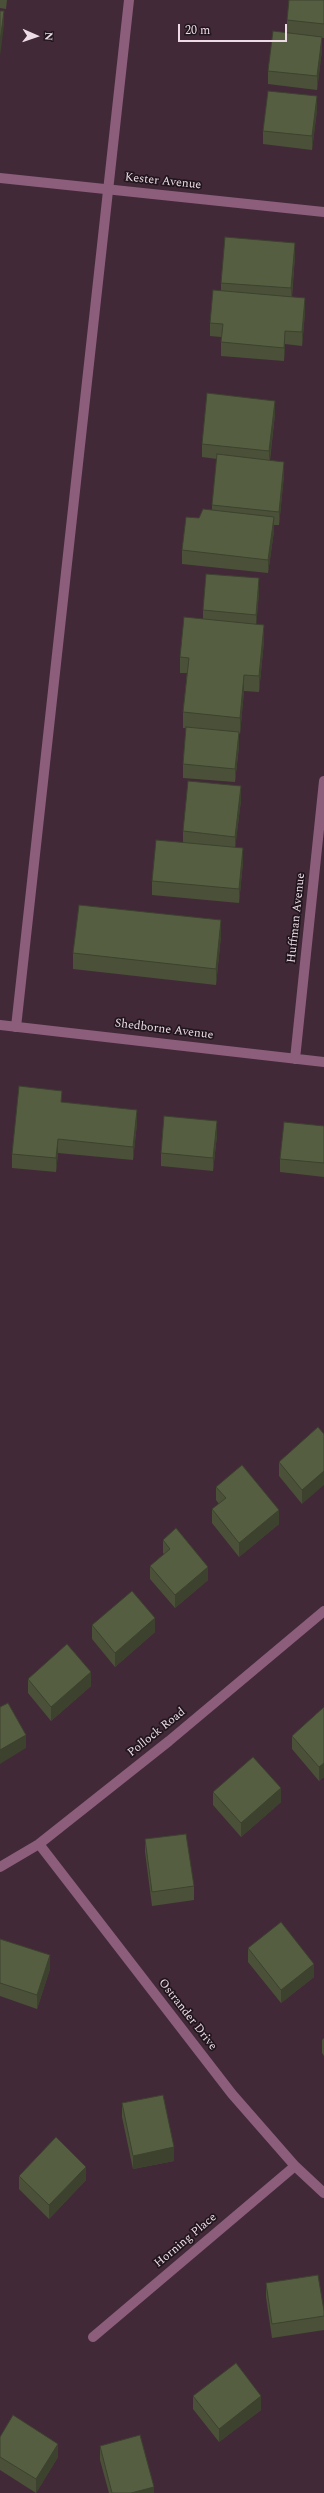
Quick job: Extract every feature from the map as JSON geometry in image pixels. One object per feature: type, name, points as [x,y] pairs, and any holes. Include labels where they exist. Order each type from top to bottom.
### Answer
[{"type":"street","points":[[16,1026],[130,0]]},
{"type":"street","name":"Kester Avenue","points":[[0,178],[324,212]]},
{"type":"street","name":"Huffman Avenue","points":[[295,1059],[324,781]]},
{"type":"street","name":"Shedborne Avenue","points":[[0,1025],[324,1062]]},
{"type":"street","name":"Pollock Road","points":[[0,1867],[39,1844],[169,1741],[324,1611]]},
{"type":"street","name":"Ostrander Drive","points":[[39,1844],[232,2094],[295,2166],[324,2193]]},
{"type":"street","name":"Horning Place","points":[[93,2337],[295,2166]]},
{"type":"building","points":[[289,0],[324,0],[324,24],[287,20]]},
{"type":"building","points":[[0,11],[4,11],[0,42]]},
{"type":"building","points":[[273,31],[322,37],[317,76],[268,71]]},
{"type":"building","points":[[268,91],[317,96],[312,136],[263,131]]},
{"type":"building","points":[[225,237],[295,243],[291,288],[221,283]]},
{"type":"building","points":[[213,290],[305,298],[302,332],[285,331],[284,348],[221,342],[223,324],[210,323]]},
{"type":"building","points":[[207,393],[275,401],[269,451],[202,444]]},
{"type":"building","points":[[217,454],[284,462],[279,512],[212,505]]},
{"type":"building","points":[[203,509],[274,517],[268,560],[182,550],[186,517],[199,518]]},
{"type":"building","points":[[206,574],[259,578],[256,615],[203,610]]},
{"type":"building","points":[[184,617],[264,625],[259,676],[244,675],[240,718],[183,712],[189,658],[180,657]]},
{"type":"building","points":[[186,727],[239,732],[235,769],[183,764]]},
{"type":"building","points":[[188,781],[241,786],[235,837],[183,831]]},
{"type":"building","points":[[156,840],[243,848],[239,889],[152,881]]},
{"type":"building","points":[[79,905],[221,920],[216,969],[73,953]]},
{"type":"building","points":[[19,1086],[62,1091],[61,1102],[137,1110],[133,1147],[58,1139],[56,1158],[12,1154]]},
{"type":"building","points":[[164,1116],[217,1121],[213,1158],[161,1153]]},
{"type":"building","points":[[284,1122],[324,1126],[324,1163],[280,1159]]},
{"type":"building","points":[[318,1427],[324,1434],[324,1471],[302,1490],[279,1462]]},
{"type":"building","points":[[242,1465],[279,1510],[239,1543],[212,1509],[226,1498],[216,1487]]},
{"type":"building","points":[[176,1528],[208,1567],[175,1595],[150,1566],[170,1549],[163,1540]]},
{"type":"building","points":[[132,1591],[155,1618],[115,1653],[92,1625]]},
{"type":"building","points":[[67,1644],[91,1672],[51,1707],[28,1679]]},
{"type":"building","points":[[8,1703],[26,1735],[0,1750],[0,1707]]},
{"type":"building","points":[[324,1707],[324,1763],[319,1767],[292,1736]]},
{"type":"building","points":[[253,1757],[281,1788],[241,1823],[213,1792]]},
{"type":"building","points":[[186,1834],[194,1886],[152,1892],[145,1839]]},
{"type":"building","points":[[281,1922],[314,1964],[281,1990],[248,1948]]},
{"type":"building","points":[[0,1939],[50,1955],[37,1995],[0,1983]]},
{"type":"building","points":[[163,2095],[174,2147],[133,2156],[122,2103]]},
{"type":"building","points":[[56,2137],[86,2167],[49,2205],[19,2176]]},
{"type":"building","points":[[318,2275],[324,2316],[272,2324],[266,2283]]},
{"type":"building","points":[[236,2363],[261,2396],[219,2429],[193,2396]]},
{"type":"building","points":[[13,2415],[58,2444],[36,2479],[0,2457],[0,2437]]},
{"type":"building","points":[[140,2435],[154,2487],[131,2493],[112,2493],[100,2446]]}]
